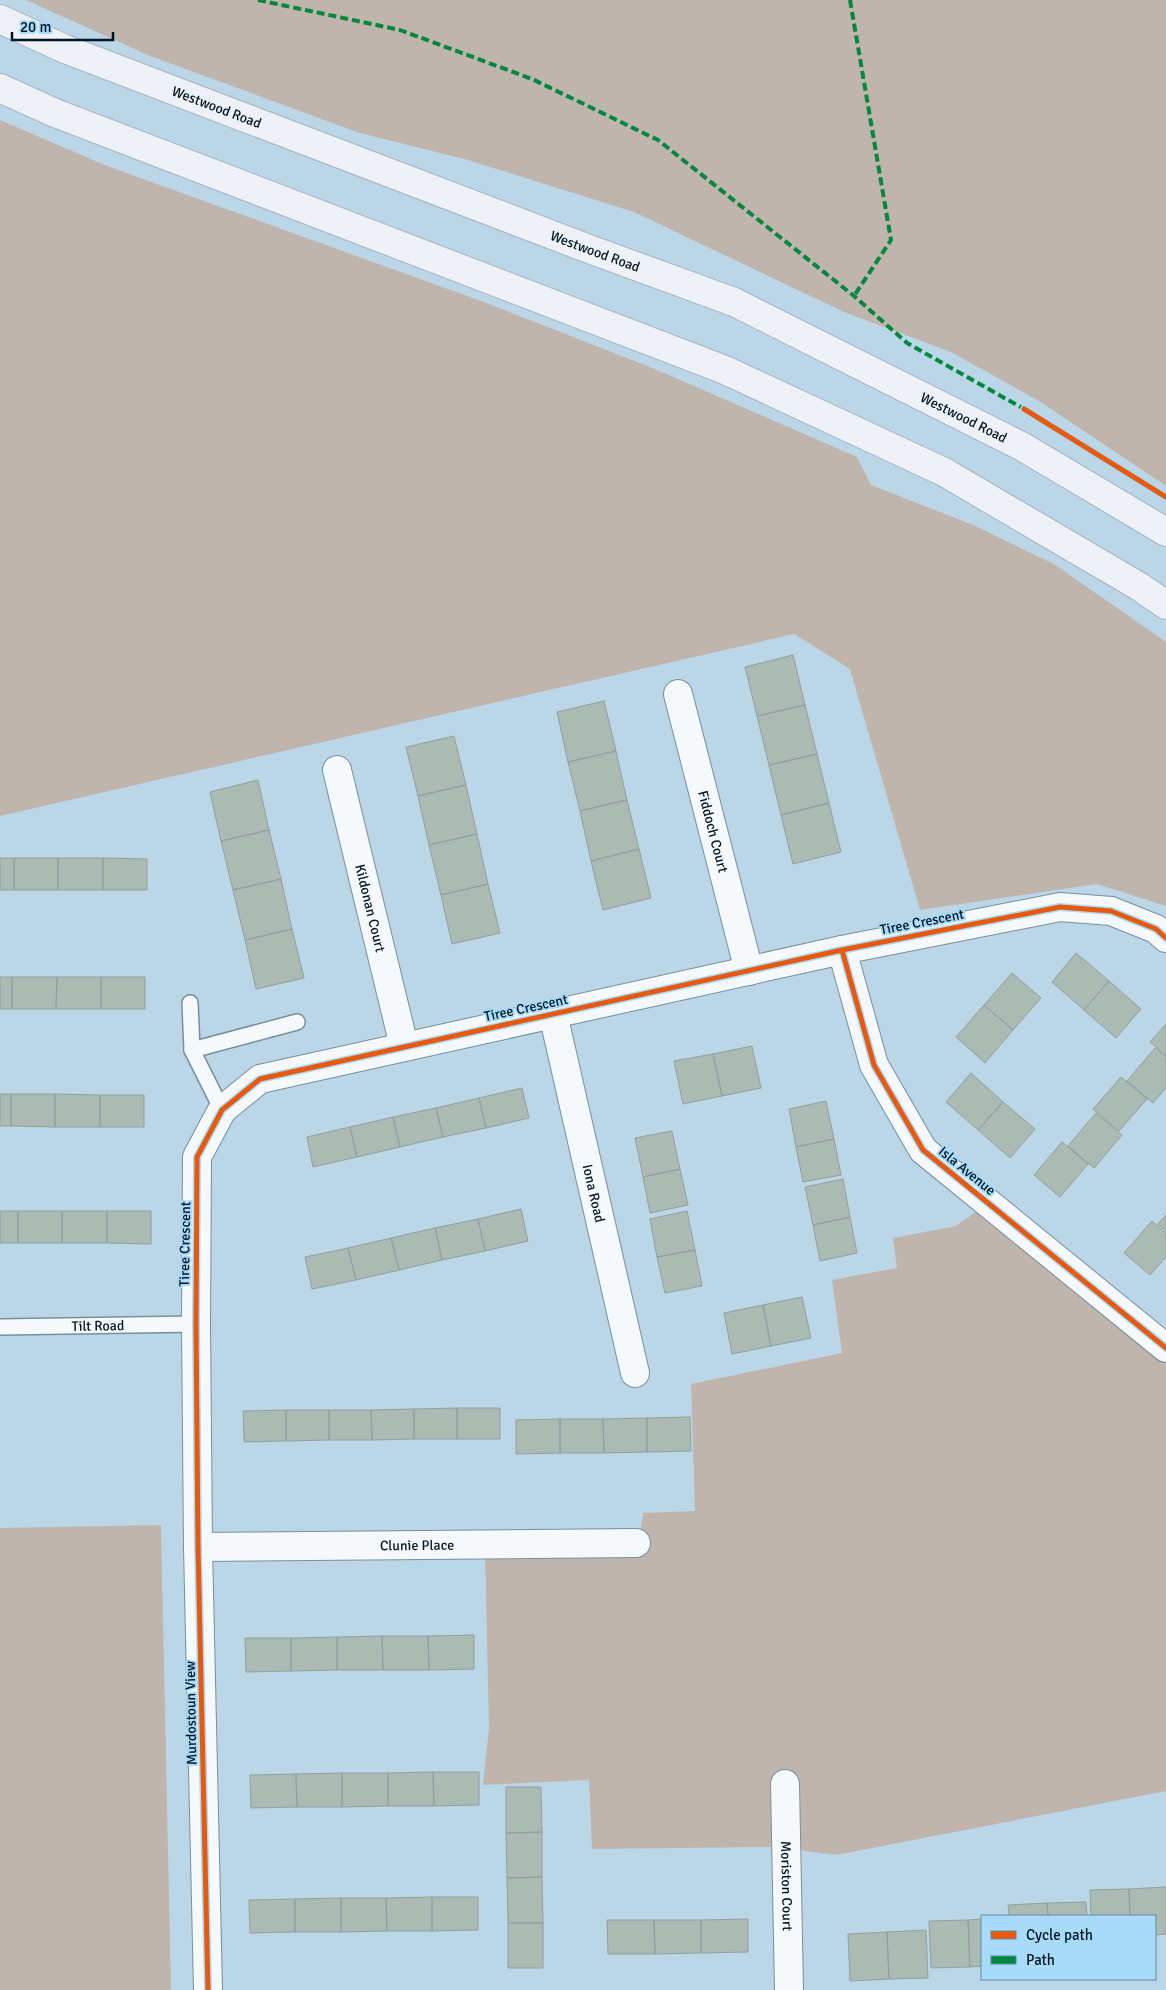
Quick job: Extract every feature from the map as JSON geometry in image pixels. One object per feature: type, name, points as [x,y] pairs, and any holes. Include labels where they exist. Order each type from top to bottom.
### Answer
[{"type":"main road","name":"Westwood Road","points":[[0,19],[65,49],[589,249],[734,302],[1023,447],[1166,532]]},
{"type":"main road","points":[[0,88],[55,113],[725,370],[944,472],[1140,587],[1166,605]]},
{"type":"street","name":"Fiddoch Court","points":[[678,694],[749,971]]},
{"type":"street","name":"Kildonan Court","points":[[337,770],[404,1046]]},
{"type":"street","name":"Tiree Crescent","points":[[198,1435],[196,1324],[197,1158],[222,1110],[260,1079],[842,950],[1060,907],[1111,911],[1156,929],[1166,938]]},
{"type":"street","name":"Isla Avenue","points":[[842,950],[874,1066],[923,1150],[1166,1348]]},
{"type":"street","name":"Iona Road","points":[[553,1014],[635,1373]]},
{"type":"street","name":"Murdostoun View","points":[[198,1435],[198,1547],[208,1990]]},
{"type":"street","name":"Clunie Place","points":[[198,1547],[636,1543]]},
{"type":"street","name":"Moriston Court","points":[[785,1784],[789,1990]]},
{"type":"lane","points":[[190,1003],[192,1050],[222,1110]]},
{"type":"lane","points":[[192,1050],[297,1022]]},
{"type":"lane","name":"Tilt Road","points":[[0,1327],[196,1324]]},
{"type":"shaded area","points":[[26,0],[1166,0],[1166,486],[1039,401],[951,352],[844,312],[634,212],[468,160],[360,133],[150,56]]},
{"type":"shaded area","points":[[0,120],[107,166],[481,301],[655,369],[857,457],[871,485],[973,525],[1054,564],[1166,642],[1166,906],[1097,884],[920,910],[850,669],[794,634],[0,816]]},
{"type":"shaded area","points":[[977,1211],[1166,1357],[1166,1791],[836,1855],[773,1847],[592,1849],[589,1780],[483,1785],[489,1729],[485,1550],[638,1550],[643,1513],[695,1511],[691,1384],[842,1353],[832,1280],[897,1268],[893,1238],[956,1226]]},
{"type":"shaded area","points":[[161,1525],[171,1990],[0,1990],[0,1528]]},
{"type":"building","points":[[793,655],[805,705],[757,716],[745,667]]},
{"type":"building","points":[[604,701],[616,751],[568,762],[557,712]]},
{"type":"building","points":[[805,705],[817,754],[769,765],[757,716]]},
{"type":"building","points":[[454,736],[466,785],[418,796],[406,747]]},
{"type":"building","points":[[616,751],[627,800],[580,811],[568,762]]},
{"type":"building","points":[[817,754],[829,803],[781,815],[769,765]]},
{"type":"building","points":[[258,780],[269,830],[221,841],[210,792]]},
{"type":"building","points":[[466,785],[477,834],[429,845],[418,796]]},
{"type":"building","points":[[627,800],[639,849],[591,861],[580,811]]},
{"type":"building","points":[[829,803],[841,852],[793,864],[781,815]]},
{"type":"building","points":[[269,830],[281,879],[233,890],[221,841]]},
{"type":"building","points":[[477,834],[488,884],[441,895],[429,845]]},
{"type":"building","points":[[639,849],[651,898],[603,910],[591,861]]},
{"type":"building","points":[[0,858],[14,858],[14,890],[0,890]]},
{"type":"building","points":[[14,858],[58,858],[58,890],[14,890]]},
{"type":"building","points":[[58,858],[103,858],[103,890],[58,890]]},
{"type":"building","points":[[103,858],[147,859],[147,890],[103,890]]},
{"type":"building","points":[[281,879],[292,929],[245,940],[233,890]]},
{"type":"building","points":[[488,884],[500,933],[452,944],[441,895]]},
{"type":"building","points":[[292,929],[304,978],[256,989],[245,940]]},
{"type":"building","points":[[1076,953],[1109,981],[1084,1010],[1052,982]]},
{"type":"building","points":[[1012,973],[1041,998],[1013,1030],[984,1005]]},
{"type":"building","points":[[0,977],[12,977],[12,1009],[0,1009]]},
{"type":"building","points":[[12,977],[57,977],[56,1009],[12,1009]]},
{"type":"building","points":[[57,977],[101,977],[101,1009],[56,1009]]},
{"type":"building","points":[[101,977],[145,977],[145,1009],[101,1009]]},
{"type":"building","points":[[1109,981],[1141,1009],[1116,1038],[1084,1010]]},
{"type":"building","points":[[984,1005],[1013,1030],[985,1063],[956,1037]]},
{"type":"building","points":[[1166,1024],[1166,1056],[1150,1042]]},
{"type":"building","points":[[752,1046],[761,1088],[722,1096],[713,1054]]},
{"type":"building","points":[[1155,1048],[1166,1057],[1166,1088],[1153,1103],[1127,1081]]},
{"type":"building","points":[[713,1054],[722,1096],[683,1104],[674,1061]]},
{"type":"building","points":[[971,1073],[1003,1102],[978,1130],[946,1102]]},
{"type":"building","points":[[1121,1077],[1147,1099],[1119,1131],[1093,1109]]},
{"type":"building","points":[[522,1088],[529,1118],[486,1128],[479,1098]]},
{"type":"building","points":[[0,1094],[11,1094],[11,1126],[0,1126]]},
{"type":"building","points":[[11,1094],[55,1094],[55,1127],[11,1126]]},
{"type":"building","points":[[55,1094],[100,1095],[100,1127],[55,1127]]},
{"type":"building","points":[[100,1095],[144,1095],[144,1127],[100,1127]]},
{"type":"building","points":[[479,1098],[486,1128],[443,1137],[436,1108]]},
{"type":"building","points":[[826,1101],[834,1139],[796,1147],[789,1109]]},
{"type":"building","points":[[1003,1102],[1035,1129],[1010,1158],[978,1130]]},
{"type":"building","points":[[436,1108],[443,1137],[400,1147],[393,1117]]},
{"type":"building","points":[[1096,1113],[1122,1135],[1094,1168],[1068,1146]]},
{"type":"building","points":[[393,1117],[400,1147],[357,1157],[350,1127]]},
{"type":"building","points":[[350,1127],[357,1157],[313,1167],[307,1137]]},
{"type":"building","points":[[672,1131],[680,1169],[643,1177],[635,1138]]},
{"type":"building","points":[[834,1139],[841,1175],[803,1182],[796,1147]]},
{"type":"building","points":[[1062,1142],[1088,1164],[1060,1197],[1034,1175]]},
{"type":"building","points":[[680,1169],[688,1205],[650,1213],[643,1177]]},
{"type":"building","points":[[843,1179],[850,1217],[813,1225],[805,1187]]},
{"type":"building","points":[[521,1209],[528,1241],[485,1251],[478,1219]]},
{"type":"building","points":[[0,1211],[18,1211],[18,1243],[0,1243]]},
{"type":"building","points":[[18,1211],[62,1211],[62,1243],[18,1243]]},
{"type":"building","points":[[62,1211],[107,1211],[107,1243],[62,1243]]},
{"type":"building","points":[[107,1211],[151,1211],[151,1244],[107,1243]]},
{"type":"building","points":[[687,1211],[695,1250],[657,1257],[650,1219]]},
{"type":"building","points":[[1166,1215],[1166,1231],[1158,1224]]},
{"type":"building","points":[[850,1217],[857,1253],[820,1261],[813,1225]]},
{"type":"building","points":[[478,1219],[485,1251],[442,1260],[435,1228]]},
{"type":"building","points":[[1152,1221],[1166,1233],[1166,1257],[1150,1275],[1124,1253]]},
{"type":"building","points":[[435,1228],[442,1260],[399,1270],[391,1238]]},
{"type":"building","points":[[391,1238],[399,1270],[356,1280],[348,1248]]},
{"type":"building","points":[[348,1248],[356,1280],[312,1289],[305,1257]]},
{"type":"building","points":[[695,1250],[702,1286],[665,1293],[657,1257]]},
{"type":"building","points":[[802,1297],[811,1338],[771,1346],[763,1305]]},
{"type":"building","points":[[763,1305],[771,1346],[732,1354],[724,1313]]},
{"type":"building","points":[[457,1408],[500,1408],[500,1439],[457,1439]]},
{"type":"building","points":[[457,1408],[457,1439],[414,1439],[414,1409]]},
{"type":"building","points":[[414,1409],[414,1439],[372,1440],[371,1410]]},
{"type":"building","points":[[286,1410],[329,1410],[329,1440],[286,1441]]},
{"type":"building","points":[[286,1410],[286,1441],[244,1442],[243,1411]]},
{"type":"building","points":[[329,1410],[371,1410],[372,1440],[329,1440]]},
{"type":"building","points":[[690,1417],[691,1451],[647,1452],[647,1418]]},
{"type":"building","points":[[647,1418],[647,1452],[604,1453],[603,1419]]},
{"type":"building","points":[[560,1419],[603,1419],[604,1453],[560,1453]]},
{"type":"building","points":[[560,1419],[560,1453],[516,1454],[516,1420]]},
{"type":"building","points":[[474,1635],[474,1669],[429,1670],[428,1636]]},
{"type":"building","points":[[382,1636],[428,1636],[429,1670],[383,1670]]},
{"type":"building","points":[[382,1636],[383,1670],[337,1670],[337,1637]]},
{"type":"building","points":[[337,1637],[337,1670],[291,1671],[291,1638]]},
{"type":"building","points":[[245,1638],[291,1638],[291,1671],[246,1672]]},
{"type":"building","points":[[433,1772],[479,1772],[479,1805],[434,1806]]},
{"type":"building","points":[[433,1772],[434,1806],[388,1806],[388,1773]]},
{"type":"building","points":[[342,1773],[388,1773],[388,1806],[342,1807]]},
{"type":"building","points":[[342,1773],[342,1807],[297,1807],[296,1774]]},
{"type":"building","points":[[296,1774],[297,1807],[251,1808],[250,1775]]},
{"type":"building","points":[[506,1787],[541,1787],[542,1832],[506,1833]]},
{"type":"building","points":[[542,1832],[542,1877],[507,1878],[506,1833]]},
{"type":"building","points":[[542,1877],[543,1923],[508,1923],[507,1878]]},
{"type":"building","points":[[1166,1887],[1166,1934],[1156,1935],[1156,1915],[1130,1915],[1129,1889]]},
{"type":"building","points":[[1129,1889],[1130,1915],[1091,1915],[1090,1890]]},
{"type":"building","points":[[432,1897],[478,1897],[478,1930],[432,1931]]},
{"type":"building","points":[[432,1897],[432,1931],[387,1931],[386,1898]]},
{"type":"building","points":[[341,1898],[386,1898],[387,1931],[341,1932]]},
{"type":"building","points":[[341,1898],[341,1932],[295,1932],[295,1899]]},
{"type":"building","points":[[295,1899],[295,1932],[250,1933],[249,1900]]},
{"type":"building","points":[[1086,1902],[1087,1915],[1048,1915],[1047,1903]]},
{"type":"building","points":[[1047,1903],[1048,1915],[1009,1915],[1008,1905]]},
{"type":"building","points":[[748,1919],[748,1952],[701,1953],[701,1920]]},
{"type":"building","points":[[981,1919],[981,1966],[970,1967],[968,1920]]},
{"type":"building","points":[[607,1920],[654,1920],[655,1954],[608,1954]]},
{"type":"building","points":[[654,1920],[701,1920],[701,1953],[655,1954]]},
{"type":"building","points":[[968,1920],[970,1967],[931,1968],[929,1921]]},
{"type":"building","points":[[508,1923],[543,1923],[543,1968],[508,1968]]},
{"type":"building","points":[[926,1930],[928,1978],[889,1979],[887,1932]]},
{"type":"building","points":[[887,1932],[889,1979],[850,1981],[848,1934]]},
{"type":"marked path","points":[[258,0],[400,30],[532,79],[658,140],[854,296],[907,343],[1024,409]]},
{"type":"marked path","points":[[850,0],[891,240],[854,296]]},
{"type":"cycle path","points":[[1024,409],[1166,497]]},
{"type":"cycle path","points":[[208,1990],[198,1547],[197,1157],[222,1110],[260,1079],[842,950],[1060,907],[1111,911],[1156,929],[1166,938]]},
{"type":"cycle path","points":[[842,950],[874,1065],[923,1150],[1166,1348]]}]
